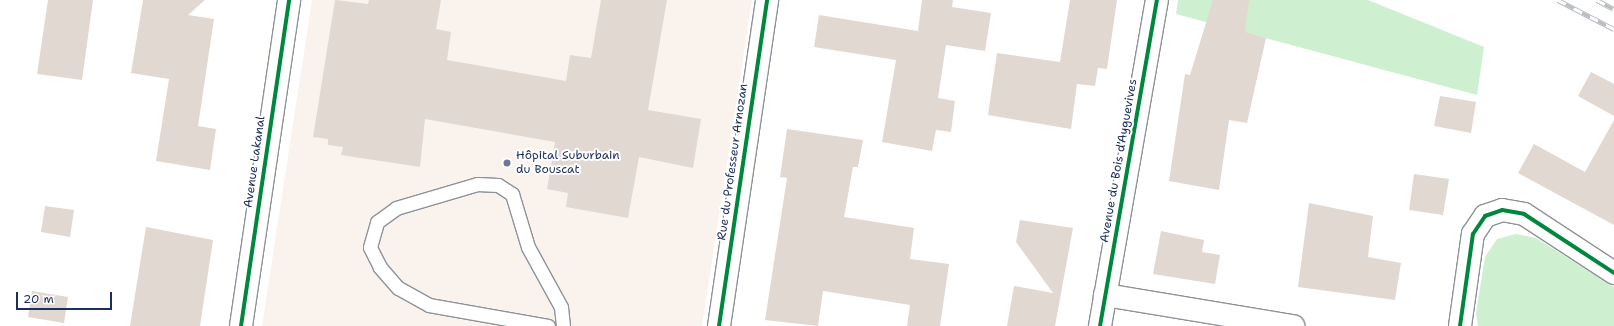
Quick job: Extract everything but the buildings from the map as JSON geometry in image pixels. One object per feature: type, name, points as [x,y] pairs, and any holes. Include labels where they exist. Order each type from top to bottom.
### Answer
[{"type":"street","name":"Avenue Lakanal","points":[[241,326],[289,0]]},
{"type":"street","name":"Rue du Professeur Arnozan","points":[[718,326],[767,0]]},
{"type":"street","name":"Avenue du Bois d'Ayguevives","points":[[1100,326],[1157,0]]},
{"type":"street","points":[[1460,326],[1472,234],[1485,216],[1502,210],[1524,214],[1614,273]]},
{"type":"street","points":[[1105,295],[1293,326]]},
{"type":"lane","points":[[548,326],[429,305],[398,288],[380,267],[370,247],[377,222],[396,208],[477,184],[498,185],[512,194],[528,247],[561,307],[563,326]]},
{"type":"shaded area","name":"Hôpital Suburbain du Bouscat","points":[[312,0],[752,0],[702,326],[262,326]]},
{"type":"green space","points":[[1178,0],[1368,0],[1484,47],[1477,95],[1176,14]]},
{"type":"green space","points":[[1516,234],[1536,238],[1614,287],[1614,326],[1478,326],[1476,313],[1485,257],[1497,239]]},
{"type":"railway","points":[[1558,0],[1614,29]]},
{"type":"railway","points":[[1597,0],[1614,9]]},
{"type":"cycle path","points":[[241,326],[289,0]]},
{"type":"cycle path","points":[[719,326],[767,0]]},
{"type":"cycle path","points":[[1100,326],[1157,0]]},
{"type":"cycle path","points":[[1460,326],[1473,234],[1485,216],[1502,210],[1524,214],[1614,273]]},
{"type":"place","name":"Hôpital Suburbain du Bouscat","points":[[507,163]]}]
